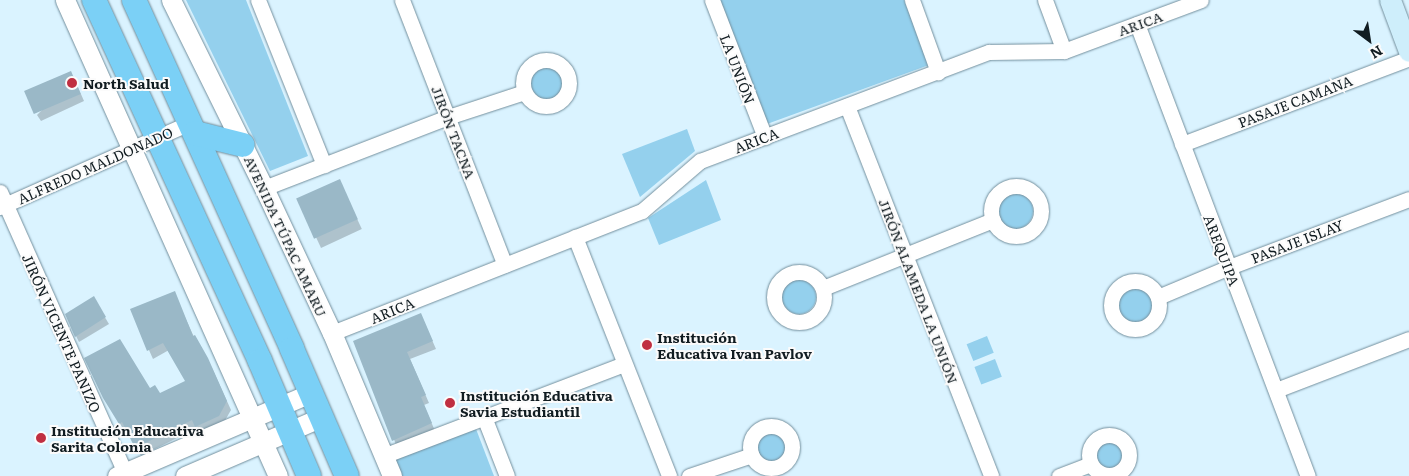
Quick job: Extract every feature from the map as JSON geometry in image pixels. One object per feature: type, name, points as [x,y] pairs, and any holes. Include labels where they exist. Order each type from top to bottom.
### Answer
[{"type":"highway","points":[[94,0],[280,406],[309,476]]},
{"type":"highway","points":[[134,0],[347,476]]},
{"type":"highway","points":[[192,128],[243,145]]},
{"type":"main road","points":[[1390,0],[1409,51]]},
{"type":"street","points":[[65,0],[278,476]]},
{"type":"street","name":"AVENIDA TÚPAC AMARU","points":[[171,0],[264,188],[332,334],[392,476]]},
{"type":"street","points":[[258,0],[324,165]]},
{"type":"street","name":"JIRÓN TACNA","points":[[402,0],[505,265]]},
{"type":"street","name":"LA UNIÓN","points":[[712,0],[765,137]]},
{"type":"street","points":[[912,0],[938,72]]},
{"type":"street","points":[[1044,0],[1064,51]]},
{"type":"street","name":"ARICA","points":[[332,334],[642,211],[700,161],[989,52],[1064,51],[1201,0]]},
{"type":"street","name":"AREQUIPA","points":[[1137,24],[1308,476]]},
{"type":"street","name":"PASAJE CAMANA","points":[[1182,144],[1409,58]]},
{"type":"street","points":[[264,188],[448,117],[524,92]]},
{"type":"street","name":"JIRÓN ALAMEDA LA UNIÓN","points":[[847,106],[991,476]]},
{"type":"street","name":"ALFREDO MALDONADO","points":[[2,201],[156,138],[192,128]]},
{"type":"street","name":"PASAJE ISLAY","points":[[1158,297],[1229,267],[1409,199]]},
{"type":"street","name":"JIRÓN VICENTE PANIZO","points":[[2,201],[121,474]]},
{"type":"street","points":[[822,288],[992,220]]},
{"type":"street","points":[[575,238],[669,476]]},
{"type":"street","points":[[1276,390],[1409,339]]},
{"type":"street","points":[[383,456],[624,364]]},
{"type":"street","points":[[121,474],[311,392]]},
{"type":"street","points":[[186,476],[322,417]]},
{"type":"street","points":[[484,417],[507,476]]},
{"type":"street","points":[[689,476],[752,455]]},
{"type":"street","points":[[1059,476],[1090,464]]},
{"type":"shaded area","points":[[186,0],[246,0],[308,156],[270,171]]},
{"type":"shaded area","points":[[720,0],[904,0],[929,65],[767,124]]},
{"type":"shaded area","points":[[546,66],[558,72],[564,84],[558,96],[546,102],[534,96],[528,84],[534,72]]},
{"type":"shaded area","points":[[687,129],[695,151],[640,197],[622,154]]},
{"type":"shaded area","points":[[706,180],[721,220],[659,245],[648,218]]},
{"type":"shaded area","points":[[1015,193],[1022,194],[1028,198],[1032,204],[1032,218],[1028,224],[1022,228],[1015,229],[1008,228],[1002,224],[998,218],[997,211],[998,204],[1002,198],[1008,194]]},
{"type":"shaded area","points":[[799,280],[811,285],[816,297],[811,309],[799,314],[787,309],[782,297],[787,285]]},
{"type":"shaded area","points":[[1135,286],[1148,292],[1154,305],[1148,318],[1135,324],[1122,318],[1116,305],[1122,292]]},
{"type":"shaded area","points":[[987,336],[994,353],[973,361],[967,344]]},
{"type":"shaded area","points":[[995,359],[1002,377],[981,385],[974,367]]},
{"type":"shaded area","points":[[476,429],[494,476],[395,476],[389,461]]},
{"type":"shaded area","points":[[772,432],[783,437],[788,448],[783,459],[772,464],[761,459],[756,448],[761,437]]},
{"type":"shaded area","points":[[1109,439],[1116,440],[1121,444],[1125,449],[1125,463],[1121,468],[1116,472],[1109,473],[1102,472],[1097,468],[1093,463],[1092,456],[1093,449],[1097,444],[1102,440]]},
{"type":"building","points":[[71,71],[81,94],[34,114],[24,91]]},
{"type":"building","points":[[340,179],[358,219],[314,239],[296,199]]},
{"type":"building","points":[[175,291],[193,336],[195,335],[208,358],[227,401],[219,416],[195,427],[192,420],[135,448],[122,422],[119,424],[103,398],[84,358],[120,339],[150,388],[155,385],[160,393],[185,381],[163,343],[147,351],[130,309]]},
{"type":"building","points":[[94,296],[106,317],[75,337],[65,314]]},
{"type":"building","points":[[421,313],[433,341],[407,352],[426,395],[421,397],[432,423],[392,441],[353,341]]},
{"type":"place","name":"North Salud","points":[[72,83]]},
{"type":"place","name":"Institución Educativa Ivan Pavlov","points":[[647,345]]},
{"type":"place","name":"Institución Educativa Savia Estudiantil","points":[[450,403]]},
{"type":"place","name":"Institución Educativa Sarita Colonia","points":[[41,438]]}]
